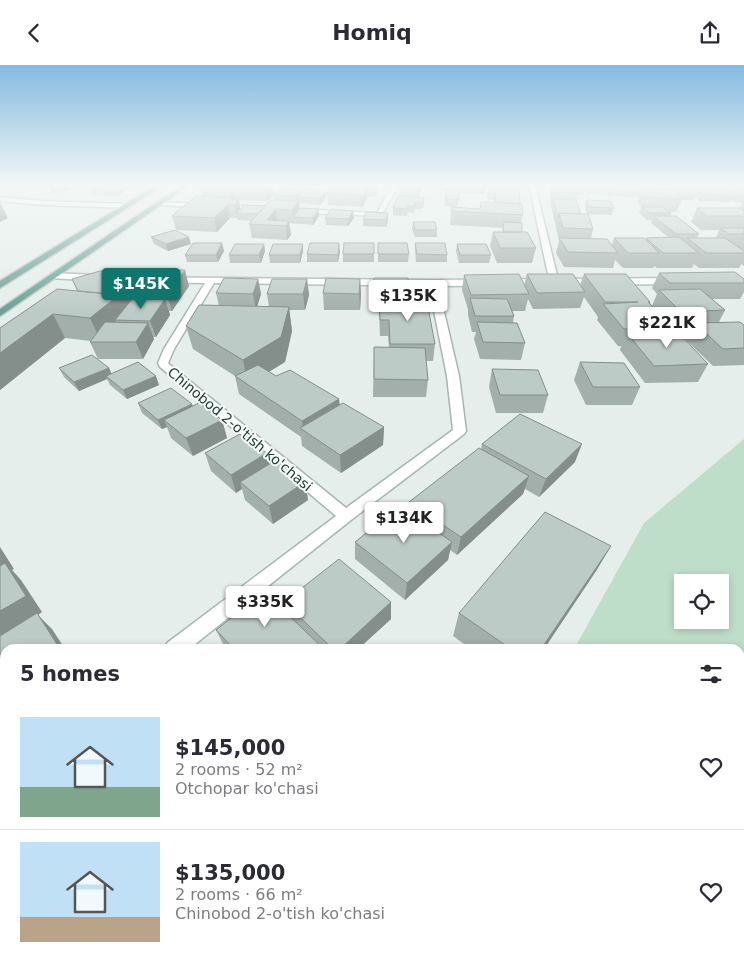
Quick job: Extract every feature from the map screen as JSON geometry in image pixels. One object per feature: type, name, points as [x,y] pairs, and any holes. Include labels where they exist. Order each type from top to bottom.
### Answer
[{"type":"main road","points":[[0,285],[94,227]]},
{"type":"main road","points":[[0,313],[126,227]]},
{"type":"street","points":[[542,227],[554,281]]},
{"type":"street","points":[[54,276],[102,279]]},
{"type":"street","points":[[112,279],[433,283],[685,281]]},
{"type":"street","name":"Chinobod 2-o'tish ko'chasi","points":[[210,281],[169,349],[163,363],[165,367],[346,516]]},
{"type":"street","points":[[180,644],[460,431],[453,376],[433,283]]},
{"type":"green space","points":[[744,439],[744,644],[577,644],[644,523]]},
{"type":"building","points":[[414,227],[436,227],[437,230],[415,230]]},
{"type":"building","points":[[504,227],[522,227],[522,232],[503,232]]},
{"type":"building","points":[[592,227],[593,229],[563,228]]},
{"type":"building","points":[[667,227],[690,227],[699,234],[676,234]]},
{"type":"building","points":[[720,228],[744,228],[744,234],[729,234]]},
{"type":"building","points":[[175,230],[189,237],[166,244],[151,237]]},
{"type":"building","points":[[493,232],[527,232],[536,248],[500,248]]},
{"type":"building","points":[[679,237],[699,253],[663,253],[646,238]]},
{"type":"building","points":[[559,238],[607,239],[618,253],[568,252]]},
{"type":"building","points":[[614,238],[644,238],[659,253],[628,253]]},
{"type":"building","points":[[687,238],[725,238],[744,251],[744,253],[706,253]]},
{"type":"building","points":[[193,243],[222,243],[216,255],[185,255]]},
{"type":"building","points":[[310,243],[339,243],[338,255],[307,254]]},
{"type":"building","points":[[344,243],[374,243],[374,254],[343,254]]},
{"type":"building","points":[[378,243],[407,243],[409,254],[378,254]]},
{"type":"building","points":[[415,243],[445,243],[447,255],[417,254]]},
{"type":"building","points":[[235,244],[264,244],[259,255],[229,255]]},
{"type":"building","points":[[273,244],[303,244],[300,255],[269,255]]},
{"type":"building","points":[[457,244],[486,244],[491,255],[460,255]]},
{"type":"building","points":[[152,270],[185,270],[167,295],[132,295]]},
{"type":"building","points":[[100,271],[140,271],[124,291],[111,294],[78,291],[72,279]]},
{"type":"building","points":[[735,272],[744,279],[744,283],[670,283],[659,273]]},
{"type":"building","points":[[519,274],[529,294],[471,295],[464,275]]},
{"type":"building","points":[[527,274],[573,274],[585,292],[537,293]]},
{"type":"building","points":[[584,274],[626,274],[650,302],[648,302],[674,328],[624,329],[603,304],[638,302],[605,302]]},
{"type":"building","points":[[224,278],[258,279],[253,294],[216,293]]},
{"type":"building","points":[[326,278],[360,279],[359,294],[323,293]]},
{"type":"building","points":[[374,278],[408,278],[410,293],[374,293]]},
{"type":"building","points":[[272,279],[307,279],[303,294],[267,294]]},
{"type":"building","points":[[57,289],[119,295],[90,318],[53,314],[0,353],[0,328]]},
{"type":"building","points":[[700,289],[725,310],[681,312],[659,290]]},
{"type":"building","points":[[133,298],[165,299],[150,321],[115,320]]},
{"type":"building","points":[[470,298],[507,299],[514,316],[475,316]]},
{"type":"building","points":[[379,302],[427,302],[435,344],[390,344],[389,320],[380,320]]},
{"type":"building","points":[[199,305],[289,307],[281,337],[243,360],[186,326]]},
{"type":"building","points":[[105,322],[148,323],[136,342],[90,342]]},
{"type":"building","points":[[477,322],[517,323],[525,343],[483,342]]},
{"type":"building","points":[[740,322],[744,325],[744,348],[723,349],[695,323]]},
{"type":"building","points":[[677,331],[708,364],[654,366],[627,333]]},
{"type":"building","points":[[374,347],[425,348],[428,380],[374,379]]},
{"type":"building","points":[[92,355],[109,368],[74,382],[59,368]]},
{"type":"building","points":[[138,362],[156,376],[123,390],[106,376]]},
{"type":"building","points":[[580,362],[624,363],[640,387],[593,387]]},
{"type":"building","points":[[258,365],[276,376],[290,370],[339,399],[302,421],[235,376]]},
{"type":"building","points":[[492,369],[538,370],[548,395],[500,395]]},
{"type":"building","points":[[171,388],[192,404],[158,420],[138,403]]},
{"type":"building","points":[[199,403],[222,420],[186,438],[164,420]]},
{"type":"building","points":[[343,403],[384,427],[340,455],[300,428]]},
{"type":"building","points":[[520,414],[582,444],[546,479],[482,444]]},
{"type":"building","points":[[240,434],[267,453],[231,475],[205,453]]},
{"type":"building","points":[[479,448],[529,476],[461,537],[409,502]]},
{"type":"building","points":[[276,460],[305,482],[269,506],[240,482]]},
{"type":"building","points":[[400,506],[452,542],[407,583],[355,542]]},
{"type":"building","points":[[545,512],[611,546],[544,644],[504,644],[459,613]]},
{"type":"building","points":[[339,559],[391,602],[345,644],[328,644],[284,602]]},
{"type":"building","points":[[5,563],[26,596],[0,611],[0,566]]},
{"type":"building","points":[[264,592],[319,644],[229,644],[216,630]]},
{"type":"building","points":[[37,613],[57,644],[0,644],[0,636]]}]
